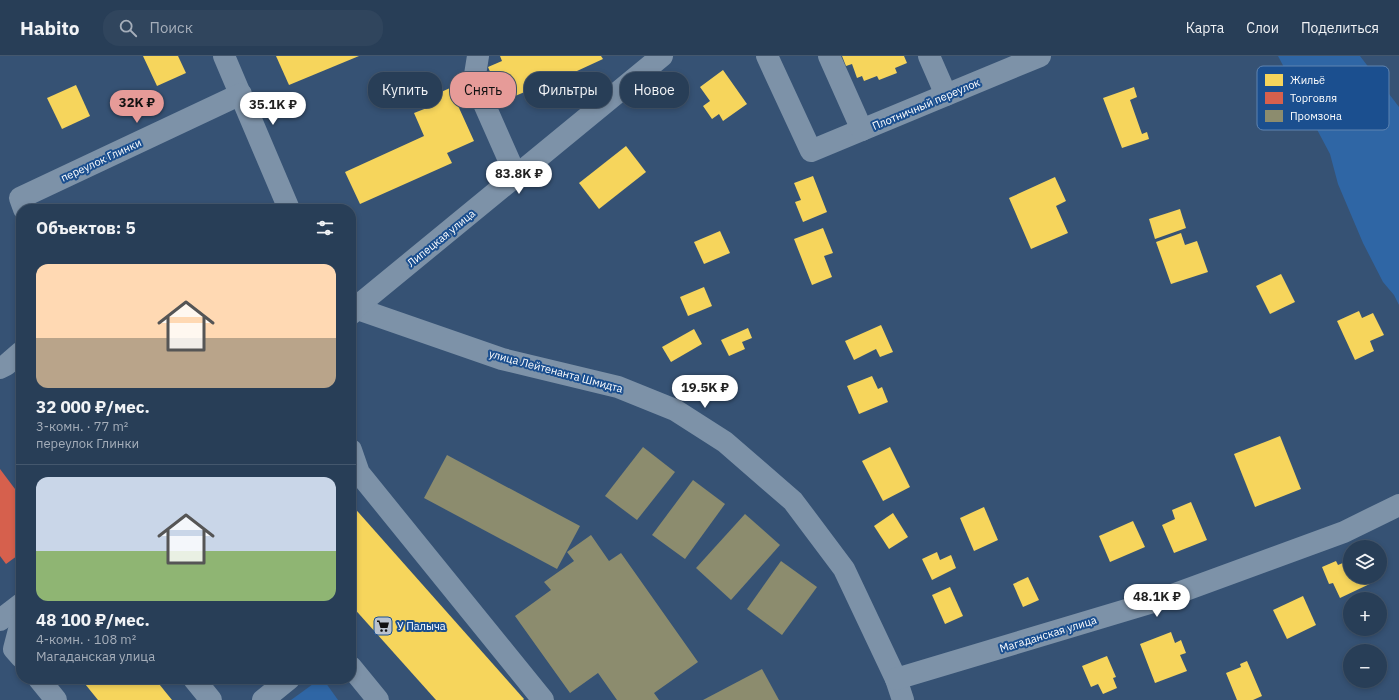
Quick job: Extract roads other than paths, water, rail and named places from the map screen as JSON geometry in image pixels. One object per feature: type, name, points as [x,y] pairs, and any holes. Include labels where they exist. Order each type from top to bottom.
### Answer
[{"type":"street","points":[[224,56],[287,204]]},
{"type":"street","points":[[478,56],[474,81],[516,176]]},
{"type":"street","name":"Липецкая улица","points":[[356,306],[662,56]]},
{"type":"street","name":"Плотничный переулок","points":[[767,56],[811,152],[1040,56]]},
{"type":"street","points":[[829,56],[862,130]]},
{"type":"street","points":[[929,56],[946,96]]},
{"type":"street","name":"переулок Глинки","points":[[22,204],[20,198],[241,94]]},
{"type":"street","name":"улица Лейтенанта Шмидта","points":[[356,310],[502,358],[618,387],[675,410],[725,442],[793,501],[844,570],[896,679],[903,700]]},
{"type":"street","points":[[0,368],[16,356]]},
{"type":"street","points":[[356,464],[359,473],[543,700]]},
{"type":"street","name":"Магаданская улица","points":[[896,679],[1153,602],[1344,532],[1399,505]]},
{"type":"street","points":[[0,620],[16,608]]},
{"type":"street","points":[[16,641],[14,649],[16,651]]},
{"type":"street","points":[[356,673],[378,700]]},
{"type":"street","points":[[43,684],[56,700]]},
{"type":"street","points":[[198,684],[211,700]]},
{"type":"street","points":[[263,700],[283,684]]},
{"type":"place","name":"У Палыча","points":[[383,626]]}]
